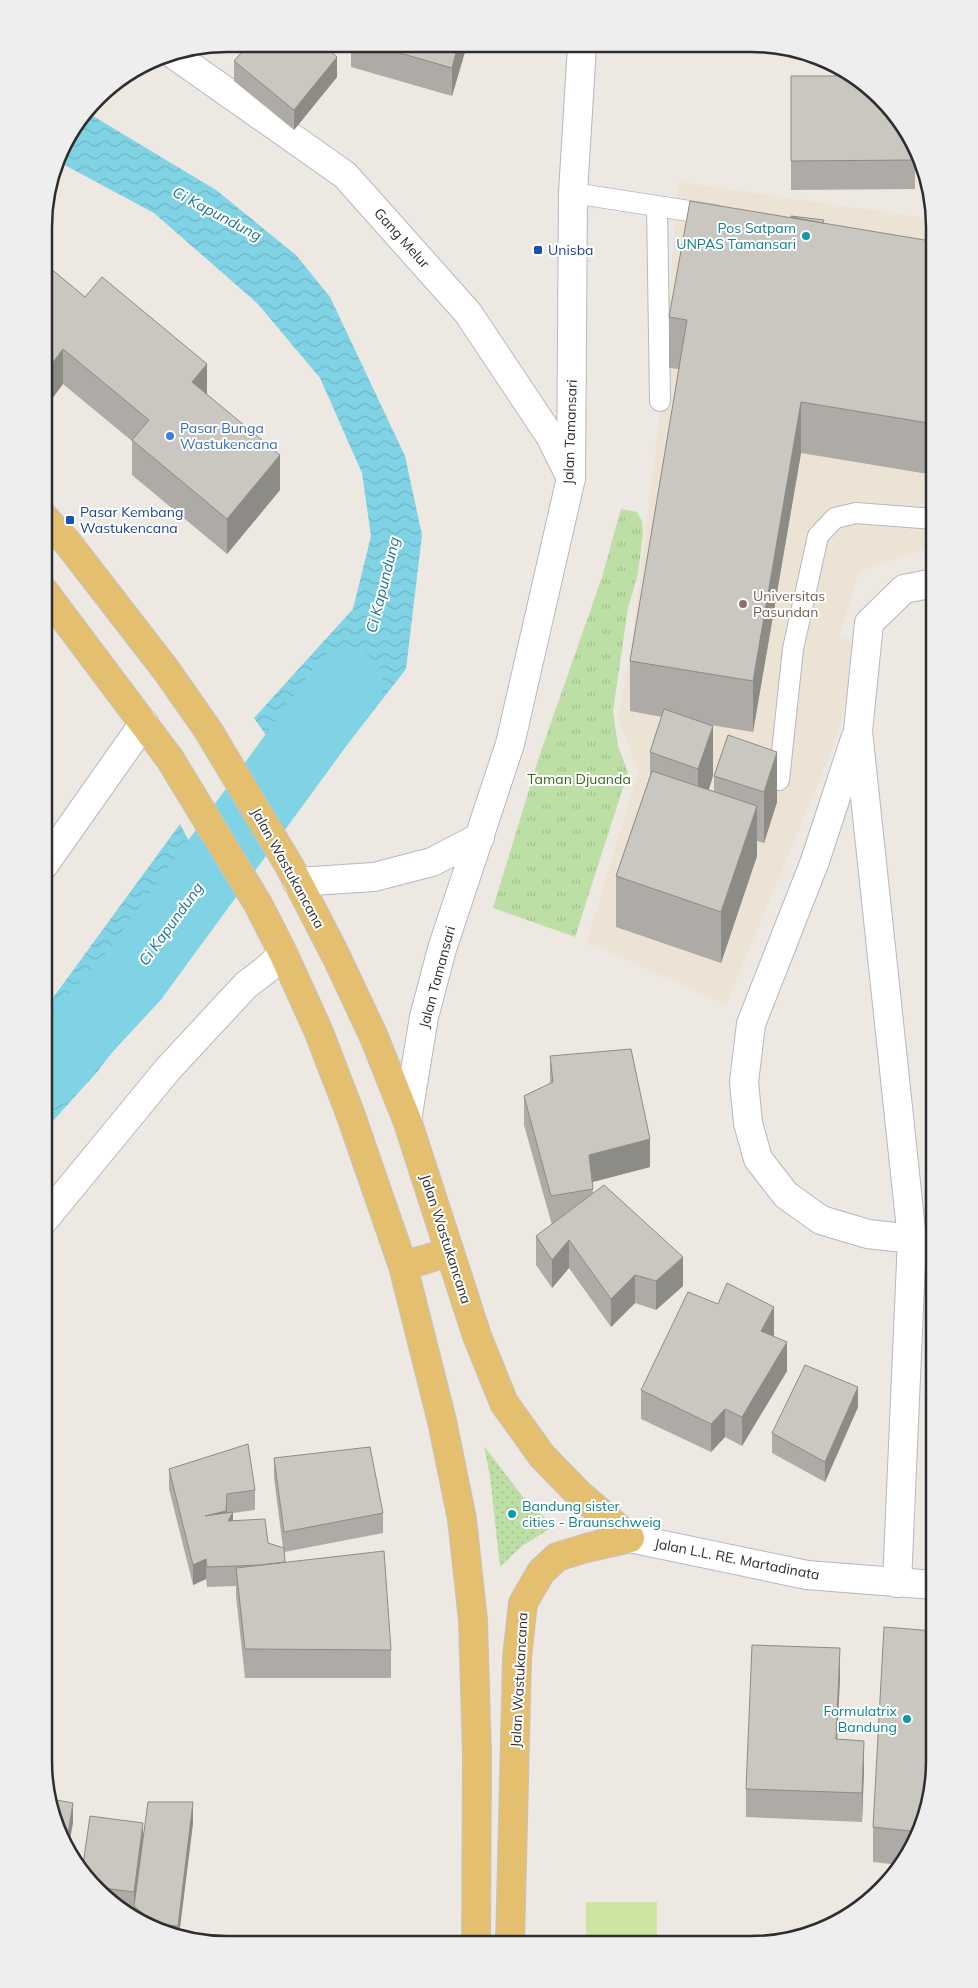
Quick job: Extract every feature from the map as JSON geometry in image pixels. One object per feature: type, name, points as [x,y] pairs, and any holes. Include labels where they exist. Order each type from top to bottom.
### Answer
[{"type":"main road","name":"Jalan Wastukancana","points":[[53,527],[67,542],[160,662],[208,730],[294,874],[336,956],[374,1038],[407,1120],[477,1336],[504,1403],[542,1456],[578,1493],[630,1538]]},
{"type":"main road","points":[[53,603],[170,759],[258,904],[283,953],[322,1039],[403,1266],[442,1421],[460,1509],[473,1620],[477,1756],[476,1936]]},
{"type":"main road","points":[[403,1266],[450,1252]]},
{"type":"main road","name":"Jalan Wastukancana","points":[[510,1936],[517,1658],[523,1603],[540,1572],[557,1558],[586,1548],[630,1538]]},
{"type":"street","name":"Jalan Tamansari","points":[[407,1120],[424,1017],[442,950],[510,744],[571,478],[573,193],[582,52]]},
{"type":"street","name":"Gang Melur","points":[[181,59],[345,175],[468,313],[550,436],[571,478]]},
{"type":"street","points":[[897,1583],[912,1239],[858,731],[869,623],[904,589],[926,585]]},
{"type":"street","points":[[53,853],[144,723]]},
{"type":"street","points":[[858,731],[815,861],[751,1024],[744,1082],[748,1123],[758,1159],[786,1195],[821,1220],[868,1234],[912,1239]]},
{"type":"street","points":[[294,874],[374,877],[432,862],[480,837]]},
{"type":"street","points":[[52,1210],[168,1069],[246,985],[267,969],[283,953]]},
{"type":"street","name":"Jalan L.L. RE. Martadinata","points":[[630,1538],[807,1575],[925,1585]]},
{"type":"lane","points":[[573,193],[731,217]]},
{"type":"lane","points":[[656,206],[660,401]]},
{"type":"lane","points":[[779,780],[793,649],[818,536],[835,518],[856,514],[926,518]]},
{"type":"shaded area","name":"Universitas Pasundan","points":[[678,182],[925,218],[926,549],[859,571],[839,637],[862,646],[833,747],[726,1005],[587,942],[638,771],[618,718],[631,649],[661,405]]},
{"type":"green space","name":"Taman Djuanda","points":[[621,509],[637,512],[642,521],[643,534],[638,574],[628,608],[613,711],[618,746],[628,772],[575,937],[493,908],[539,757],[602,577]]},
{"type":"green space","points":[[484,1446],[523,1497],[554,1526],[522,1546],[500,1567],[490,1476]]},
{"type":"green space","points":[[586,1902],[657,1902],[657,1936],[586,1936]]},
{"type":"water","points":[[93,116],[216,190],[296,255],[330,297],[405,456],[422,535],[406,669],[308,795],[254,718],[353,609],[371,536],[362,473],[320,378],[258,304],[154,213],[65,165],[82,130]]},
{"type":"water","points":[[180,824],[224,907],[97,1072],[52,1122],[52,998]]},
{"type":"building","points":[[241,53],[332,53],[337,57],[294,110],[234,61]]},
{"type":"building","points":[[399,53],[456,53],[452,68]]},
{"type":"building","points":[[791,76],[837,76],[848,82],[882,112],[896,130],[911,160],[791,161]]},
{"type":"building","points":[[690,201],[926,240],[926,423],[801,402],[753,681],[630,661],[687,320],[669,317]]},
{"type":"building","points":[[791,216],[824,220],[823,223]]},
{"type":"building","name":"Pasar Bunga Wastukencana","points":[[53,270],[85,297],[102,277],[207,364],[192,382],[280,455],[227,519],[132,440],[149,420],[63,349],[53,362]]},
{"type":"building","points":[[664,709],[713,726],[698,769],[650,752]]},
{"type":"building","points":[[728,735],[777,752],[764,792],[714,776]]},
{"type":"building","points":[[652,771],[757,806],[721,912],[616,876]]},
{"type":"building","points":[[631,1049],[650,1139],[589,1155],[593,1189],[551,1196],[524,1096],[553,1082],[550,1056]]},
{"type":"building","points":[[604,1185],[683,1257],[656,1281],[635,1275],[611,1299],[569,1240],[552,1260],[536,1236]]},
{"type":"building","points":[[727,1283],[774,1307],[761,1331],[787,1342],[742,1417],[725,1409],[711,1424],[641,1390],[688,1292],[718,1304]]},
{"type":"building","points":[[805,1365],[858,1387],[825,1462],[772,1433]]},
{"type":"building","points":[[248,1444],[255,1490],[227,1494],[226,1511],[205,1516],[233,1512],[228,1521],[265,1519],[268,1543],[284,1548],[285,1562],[207,1567],[206,1559],[193,1565],[169,1469]]},
{"type":"building","points":[[370,1447],[383,1513],[284,1532],[274,1458]]},
{"type":"building","points":[[384,1551],[391,1650],[245,1649],[236,1568]]},
{"type":"building","name":"Formulatrix Bandung","points":[[884,1627],[925,1630],[925,1772],[922,1795],[910,1831],[873,1827]]},
{"type":"building","points":[[752,1645],[840,1648],[836,1739],[864,1741],[862,1793],[746,1789]]},
{"type":"building","points":[[57,1800],[73,1803],[68,1832]]},
{"type":"building","points":[[148,1802],[193,1802],[178,1926],[160,1922],[143,1914],[134,1906]]},
{"type":"building","points":[[90,1816],[143,1823],[134,1892],[109,1889],[84,1860]]},
{"type":"waterway","name":"Ci Kapundung","points":[[52,1064],[133,977],[347,684]]},
{"type":"place","name":"Pos Satpam UNPAS Tamansari","points":[[806,236]]},
{"type":"place","name":"Unisba","points":[[538,250]]},
{"type":"place","name":"Pasar Bunga Wastukencana","points":[[170,436]]},
{"type":"place","name":"Pasar Kembang Wastukencana","points":[[70,520]]},
{"type":"place","name":"Universitas Pasundan","points":[[743,604]]},
{"type":"place","name":"Bandung sister cities - Braunschweig","points":[[512,1514]]},
{"type":"place","name":"Formulatrix Bandung","points":[[907,1719]]}]
